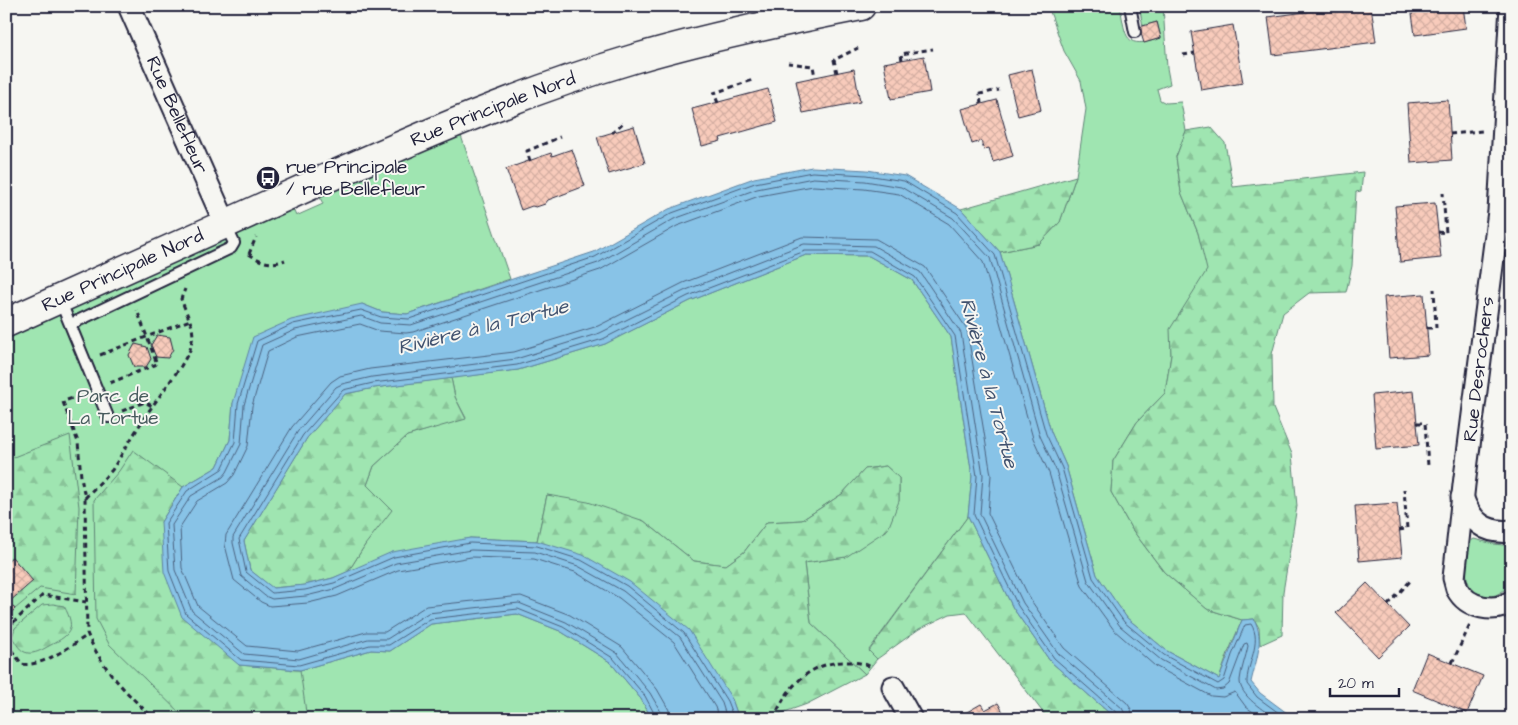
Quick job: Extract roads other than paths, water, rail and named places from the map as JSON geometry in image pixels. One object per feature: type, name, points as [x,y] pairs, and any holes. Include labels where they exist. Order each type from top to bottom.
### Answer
[{"type":"street","name":"Rue Bellefleur","points":[[129,6],[225,223]]},
{"type":"street","name":"Rue Principale Nord","points":[[6,323],[426,134],[499,105],[584,75],[699,40],[861,6]]},
{"type":"street","name":"Rue Desrochers","points":[[1510,6],[1504,129],[1505,212],[1462,497],[1454,578],[1458,590],[1466,600],[1479,606],[1494,609],[1506,606],[1512,602]]},
{"type":"street","points":[[1462,497],[1474,521],[1493,530],[1512,532]]},
{"type":"street","points":[[893,687],[911,719]]},
{"type":"lane","points":[[1130,6],[1136,32]]},
{"type":"lane","points":[[71,324],[231,248],[234,243],[225,223]]},
{"type":"lane","points":[[59,299],[86,360],[108,417]]},
{"type":"water","name":"Rivière à la Tortue","points":[[812,167],[867,170],[905,176],[961,209],[1000,252],[1051,432],[1066,466],[1097,575],[1127,618],[1167,651],[1219,679],[1242,620],[1254,619],[1259,642],[1251,682],[1260,693],[1295,719],[1116,719],[1050,661],[1013,608],[968,516],[972,476],[951,337],[912,280],[869,256],[806,255],[690,301],[605,344],[518,370],[374,388],[345,394],[307,438],[244,541],[250,570],[273,588],[305,585],[333,578],[392,552],[470,538],[537,541],[583,555],[630,582],[689,630],[732,699],[739,719],[652,719],[641,699],[610,662],[560,631],[517,614],[431,624],[390,651],[371,650],[300,670],[239,665],[182,617],[164,572],[161,522],[183,487],[217,467],[230,440],[233,403],[253,337],[291,320],[362,304],[382,312],[407,314],[594,252],[669,209],[754,178]]},
{"type":"place","name":"rue Principale / rue Bellefleur","points":[[268,178]]},
{"type":"park label","name":"Parc de La Tortue","points":[[113,407]]}]
